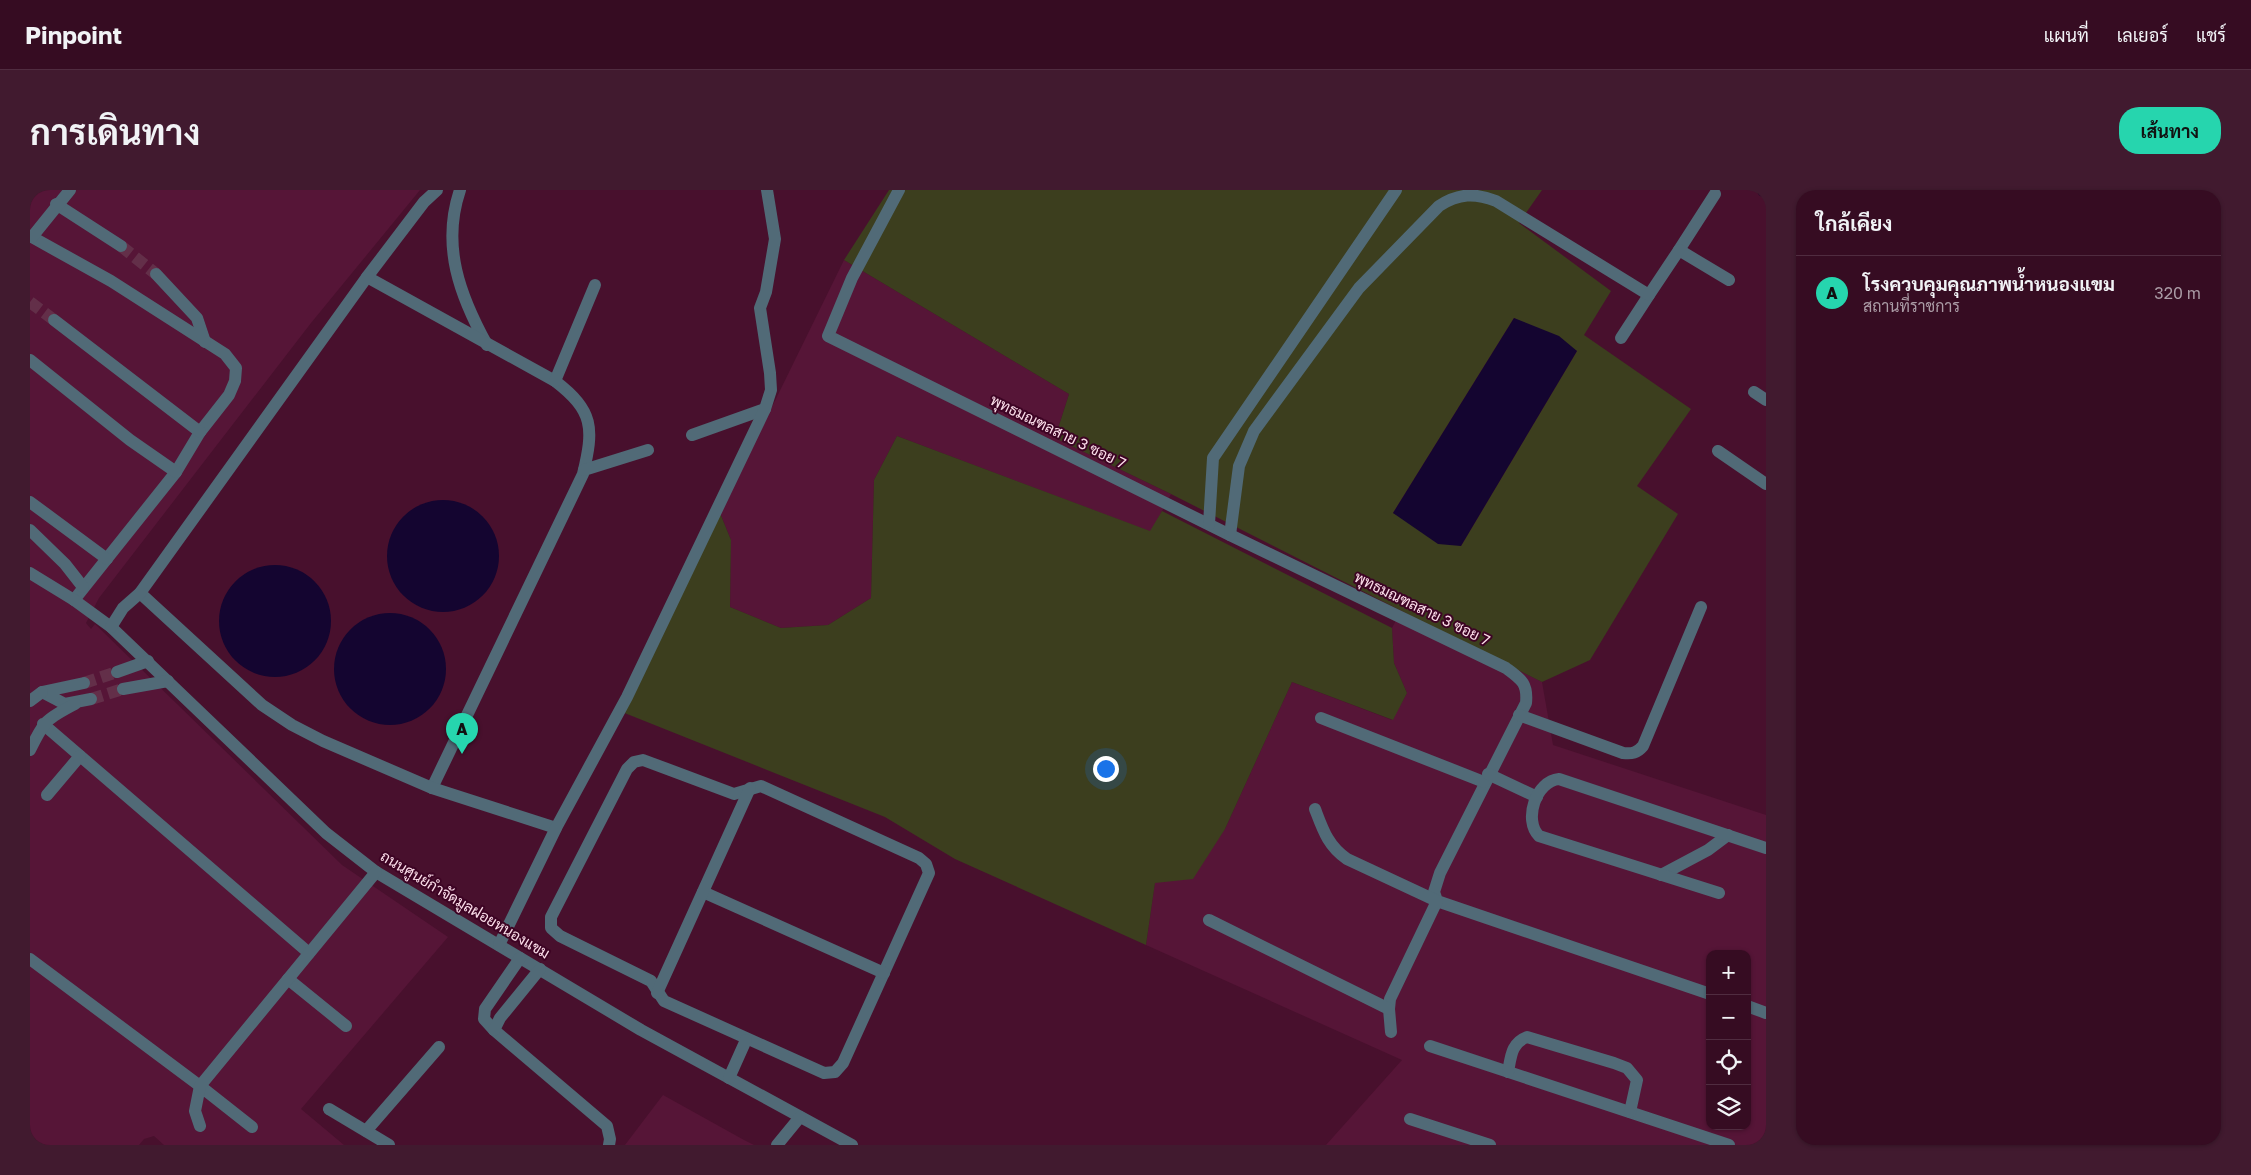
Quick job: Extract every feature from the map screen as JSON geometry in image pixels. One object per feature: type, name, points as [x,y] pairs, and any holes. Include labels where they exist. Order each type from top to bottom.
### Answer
[{"type":"street","points":[[70,190],[56,204],[31,236],[111,281],[225,354],[236,368],[235,381],[229,395],[200,432],[176,472],[74,600]]},
{"type":"street","points":[[111,627],[122,608],[140,593],[367,277],[424,202],[437,190]]},
{"type":"street","points":[[460,190],[453,210],[453,264],[470,314],[487,344]]},
{"type":"street","points":[[499,945],[556,828],[628,697],[765,409],[771,390],[760,308],[766,292],[775,239],[766,190]]},
{"type":"street","name":"พุทธมณฑลสาย 3 ซอย 7","points":[[899,190],[852,278],[828,336],[1230,535],[1506,668],[1520,679],[1527,690],[1526,703],[1486,778],[1436,884],[1434,892],[1437,901]]},
{"type":"street","points":[[1209,524],[1213,458],[1396,190]]},
{"type":"street","points":[[1230,535],[1239,466],[1254,431],[1359,288],[1452,194],[1479,195],[1496,201],[1649,295]]},
{"type":"street","points":[[1621,338],[1715,194]]},
{"type":"street","points":[[56,204],[121,246]]},
{"type":"street","points":[[1679,250],[1729,280]]},
{"type":"street","points":[[156,274],[198,318],[205,342]]},
{"type":"street","points":[[367,277],[555,381],[574,396],[589,419],[590,446],[584,470],[432,788]]},
{"type":"street","points":[[555,381],[595,285]]},
{"type":"street","points":[[54,320],[200,432]]},
{"type":"street","points":[[30,360],[130,440],[176,472]]},
{"type":"street","points":[[1754,392],[1766,400]]},
{"type":"street","points":[[692,435],[765,409]]},
{"type":"street","points":[[584,470],[648,450]]},
{"type":"street","points":[[1718,452],[1766,484]]},
{"type":"street","points":[[30,502],[107,559]]},
{"type":"street","points":[[30,530],[65,564],[83,587]]},
{"type":"street","name":"ถนนศูนย์กำจัดมูลฝอยหนองแขม","points":[[30,573],[74,600],[111,627],[326,833],[376,872],[641,1030],[852,1145]]},
{"type":"street","points":[[140,593],[262,705],[284,720],[323,741],[432,788],[556,828]]},
{"type":"street","points":[[1519,715],[1623,753],[1632,754],[1638,751],[1643,746],[1702,607]]},
{"type":"street","points":[[118,672],[148,661]]},
{"type":"street","points":[[123,689],[168,680]]},
{"type":"street","points":[[30,702],[42,692],[84,683]]},
{"type":"street","points":[[42,692],[66,704],[77,703]]},
{"type":"street","points":[[30,750],[43,724],[49,717],[77,703],[91,699]]},
{"type":"street","points":[[1320,718],[1537,796]]},
{"type":"street","points":[[43,724],[309,953]]},
{"type":"street","points":[[47,795],[80,756]]},
{"type":"street","points":[[643,760],[734,794],[750,788],[761,786],[919,858],[926,864],[929,873],[843,1063],[835,1072],[824,1073],[664,1002],[651,981],[637,972],[560,936],[552,928],[551,917],[627,769],[634,762],[643,760]]},
{"type":"street","points":[[1720,894],[1539,836],[1533,830],[1531,820],[1537,796],[1545,784],[1551,780],[1559,779],[1766,848]]},
{"type":"street","points":[[657,992],[750,788]]},
{"type":"street","points":[[1316,808],[1328,841],[1347,860],[1437,901],[1706,993]]},
{"type":"street","points":[[1661,875],[1708,850],[1728,835]]},
{"type":"street","points":[[200,1126],[195,1111],[200,1086],[376,872]]},
{"type":"street","points":[[703,892],[884,972]]},
{"type":"street","points":[[1391,1032],[1389,1010],[1397,983],[1437,901]]},
{"type":"street","points":[[1209,920],[1389,1010]]},
{"type":"street","points":[[520,958],[485,1009],[484,1019],[494,1030],[607,1126],[610,1139],[609,1145]]},
{"type":"street","points":[[31,961],[200,1086],[252,1127]]},
{"type":"street","points":[[494,1030],[500,1018],[540,969]]},
{"type":"street","points":[[288,979],[346,1026]]},
{"type":"street","points":[[1751,1007],[1766,1012]]},
{"type":"street","points":[[1508,1072],[1513,1050],[1519,1040],[1527,1038],[1614,1063],[1627,1068],[1637,1080],[1630,1112]]},
{"type":"street","points":[[729,1078],[746,1040]]},
{"type":"street","points":[[1430,1046],[1729,1145]]},
{"type":"street","points":[[366,1131],[439,1048]]},
{"type":"street","points":[[330,1108],[389,1145]]},
{"type":"street","points":[[777,1145],[800,1118]]},
{"type":"street","points":[[1410,1119],[1490,1145]]},
{"type":"shaded area","points":[[30,190],[420,190],[311,323],[99,598],[86,623],[91,629],[95,624],[342,865],[448,937],[301,1109],[344,1145],[164,1145],[154,1136],[144,1139],[139,1145],[30,1145]]},
{"type":"shaded area","points":[[844,260],[1069,394],[1055,438],[1171,494],[1151,532],[897,436],[874,480],[871,598],[828,625],[781,628],[730,607],[731,540],[720,513]]},
{"type":"shaded area","points":[[1514,318],[1559,336],[1577,351],[1461,546],[1438,544],[1393,513]]},
{"type":"shaded area","points":[[443,500],[454,501],[464,505],[482,517],[494,535],[498,545],[498,567],[494,577],[482,595],[464,607],[454,611],[443,612],[432,611],[422,607],[404,595],[392,577],[388,567],[387,556],[388,545],[392,535],[404,517],[422,505],[432,501]]},
{"type":"shaded area","points":[[275,565],[286,566],[296,570],[314,582],[326,600],[330,610],[330,632],[326,642],[314,660],[296,672],[286,676],[275,677],[264,676],[254,672],[236,660],[224,642],[220,632],[219,621],[220,610],[224,600],[236,582],[254,570],[264,566]]},
{"type":"shaded area","points":[[1401,611],[1542,682],[1553,745],[1766,815],[1766,1145],[1326,1145],[1402,1060],[1146,945],[1155,882],[1225,829],[1292,682],[1392,720],[1407,693],[1394,663],[1392,628]]},
{"type":"shaded area","points":[[390,613],[401,614],[411,618],[429,630],[441,648],[445,658],[445,680],[441,690],[429,708],[411,720],[401,724],[390,725],[379,724],[369,720],[351,708],[339,690],[335,680],[334,669],[335,658],[339,648],[351,630],[369,618],[379,614]]},
{"type":"shaded area","points":[[663,1095],[744,1140],[754,1145],[625,1145]]},
{"type":"green space","points":[[889,190],[1542,190],[1519,223],[1611,291],[1584,335],[1691,409],[1637,486],[1678,514],[1590,660],[1542,682],[1171,494],[1055,438],[1069,394],[844,260]],"holes":[[[1514,318],[1577,351],[1461,546],[1393,513]]]},
{"type":"green space","points":[[897,436],[1150,531],[1162,511],[1392,628],[1394,663],[1407,693],[1393,720],[1292,682],[1225,829],[1193,879],[1155,883],[1146,945],[955,859],[885,817],[622,712],[720,513],[731,540],[730,607],[781,628],[828,625],[871,598],[874,480]]},
{"type":"tunnel","points":[[121,246],[156,274]]},
{"type":"tunnel","points":[[30,302],[54,320]]},
{"type":"tunnel","points":[[84,683],[117,672]]},
{"type":"tunnel","points":[[91,699],[123,689]]},
{"type":"place","name":"โรงควบคุมคุณภาพน้ำหนองแขม","points":[[462,754]]}]
